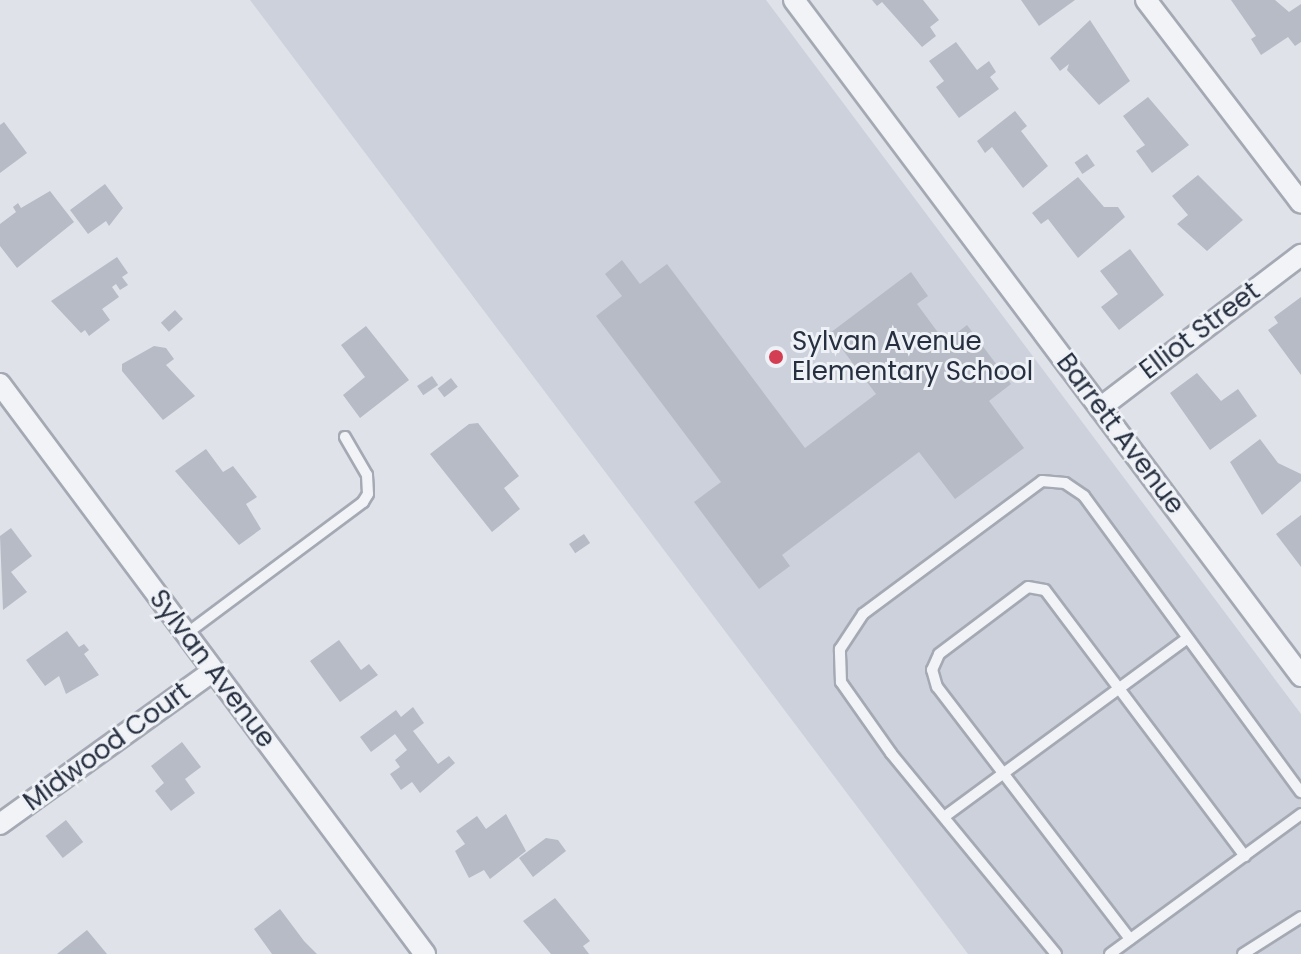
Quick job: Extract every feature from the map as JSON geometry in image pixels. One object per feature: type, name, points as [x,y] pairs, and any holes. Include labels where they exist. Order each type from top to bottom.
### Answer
[{"type":"street","name":"Barrett Avenue","points":[[794,0],[1301,676]]},
{"type":"street","points":[[1146,0],[1301,203]]},
{"type":"street","name":"Elliot Street","points":[[1100,408],[1301,255]]},
{"type":"street","name":"Sylvan Avenue","points":[[0,384],[425,954]]},
{"type":"street","name":"Midwood Court","points":[[0,824],[213,671]]},
{"type":"lane","points":[[186,634],[363,502],[368,494],[367,475],[345,437]]},
{"type":"lane","points":[[1056,954],[944,817],[841,682],[840,649],[863,614],[1042,481],[1065,483],[1084,496],[1301,792]]},
{"type":"lane","points":[[1130,939],[937,687],[932,670],[939,654],[1028,587],[1045,590],[1245,856]]},
{"type":"lane","points":[[944,817],[1186,639]]},
{"type":"lane","points":[[1110,954],[1301,814]]},
{"type":"lane","points":[[1243,954],[1301,917]]},
{"type":"shaded area","name":"Sylvan Avenue Elementary School","points":[[250,0],[766,0],[1301,714],[1301,954],[968,954]]},
{"type":"building","points":[[872,0],[923,0],[939,20],[930,27],[936,36],[922,47],[882,2],[877,6]]},
{"type":"building","points":[[1021,0],[1075,0],[1039,26]]},
{"type":"building","points":[[1231,0],[1275,0],[1289,12],[1301,4],[1301,42],[1295,46],[1288,37],[1261,55],[1251,39],[1256,36]]},
{"type":"building","points":[[1090,20],[1130,81],[1099,105],[1067,70],[1069,64],[1060,71],[1050,58]]},
{"type":"building","points":[[956,42],[977,70],[989,61],[996,72],[990,77],[999,89],[959,118],[936,87],[944,81],[929,61]]},
{"type":"building","points":[[1148,97],[1189,145],[1152,173],[1136,151],[1145,145],[1123,116]]},
{"type":"building","points":[[1015,111],[1027,126],[1021,131],[1048,166],[1023,188],[992,147],[985,153],[977,141]]},
{"type":"building","points":[[4,122],[27,153],[0,173],[0,125]]},
{"type":"building","points":[[1087,154],[1095,166],[1082,174],[1075,162]]},
{"type":"building","points":[[1198,175],[1243,220],[1207,251],[1177,224],[1188,215],[1172,196]]},
{"type":"building","points":[[1078,177],[1104,207],[1118,207],[1125,217],[1078,258],[1048,219],[1041,224],[1032,213]]},
{"type":"building","points":[[105,184],[123,208],[109,226],[106,221],[88,234],[70,210]]},
{"type":"building","points":[[50,191],[74,222],[17,268],[0,246],[0,224],[16,212],[13,207],[18,203],[21,208]]},
{"type":"building","points":[[1130,249],[1164,295],[1119,330],[1101,307],[1118,294],[1100,271]]},
{"type":"building","points":[[117,257],[128,273],[122,277],[128,285],[120,290],[116,284],[112,287],[119,297],[102,309],[110,320],[89,336],[85,330],[81,333],[51,301]]},
{"type":"building","name":"Sylvan Avenue Elementary School","points":[[622,260],[640,284],[667,264],[805,448],[876,394],[830,333],[911,272],[928,296],[917,304],[945,342],[967,325],[1011,384],[989,401],[1024,448],[955,499],[919,452],[782,555],[790,566],[759,589],[694,502],[721,482],[596,316],[622,296],[605,274]]},
{"type":"building","points":[[1301,297],[1301,375],[1268,330],[1278,323],[1274,317]]},
{"type":"building","points":[[175,310],[183,319],[169,332],[161,323]]},
{"type":"building","points":[[366,326],[409,380],[360,418],[343,395],[365,377],[341,345]]},
{"type":"building","points":[[154,346],[166,348],[174,359],[166,365],[195,396],[163,420],[122,371],[122,364]]},
{"type":"building","points":[[1197,373],[1221,401],[1238,389],[1257,416],[1210,450],[1170,393]]},
{"type":"building","points":[[432,376],[438,385],[423,395],[417,386]]},
{"type":"building","points":[[451,378],[458,387],[444,397],[438,388]]},
{"type":"building","points":[[478,423],[519,476],[504,488],[520,509],[492,532],[430,454],[469,424]]},
{"type":"building","points":[[1260,439],[1278,463],[1301,474],[1301,481],[1262,515],[1230,462]]},
{"type":"building","points":[[206,449],[223,472],[233,466],[257,497],[246,504],[261,529],[239,545],[175,471]]},
{"type":"building","points":[[1301,515],[1301,567],[1276,534]]},
{"type":"building","points":[[11,528],[32,556],[11,572],[27,592],[3,610],[0,536]]},
{"type":"building","points":[[584,534],[590,543],[575,553],[569,544]]},
{"type":"building","points":[[67,631],[79,647],[84,644],[89,650],[84,654],[99,675],[66,694],[59,676],[45,686],[26,660]]},
{"type":"building","points":[[339,640],[361,670],[369,664],[378,675],[340,702],[310,661]]},
{"type":"building","points":[[413,707],[424,723],[413,731],[438,764],[449,756],[455,763],[420,793],[412,782],[401,790],[390,774],[400,767],[395,760],[407,750],[395,734],[371,752],[360,737],[396,710],[401,717]]},
{"type":"building","points":[[182,742],[201,767],[185,779],[195,793],[171,811],[155,791],[164,783],[151,766]]},
{"type":"building","points":[[506,814],[526,851],[490,879],[484,870],[469,878],[455,851],[465,844],[456,831],[477,816],[486,829]]},
{"type":"building","points":[[66,820],[83,842],[63,858],[46,836]]},
{"type":"building","points":[[546,838],[558,840],[566,851],[533,877],[519,858]]},
{"type":"building","points":[[555,898],[590,941],[583,946],[589,954],[551,954],[523,921]]},
{"type":"building","points":[[280,909],[317,954],[272,954],[254,929]]},
{"type":"building","points":[[87,930],[107,954],[57,954]]},
{"type":"place","name":"Sylvan Avenue Elementary School","points":[[776,357]]}]
